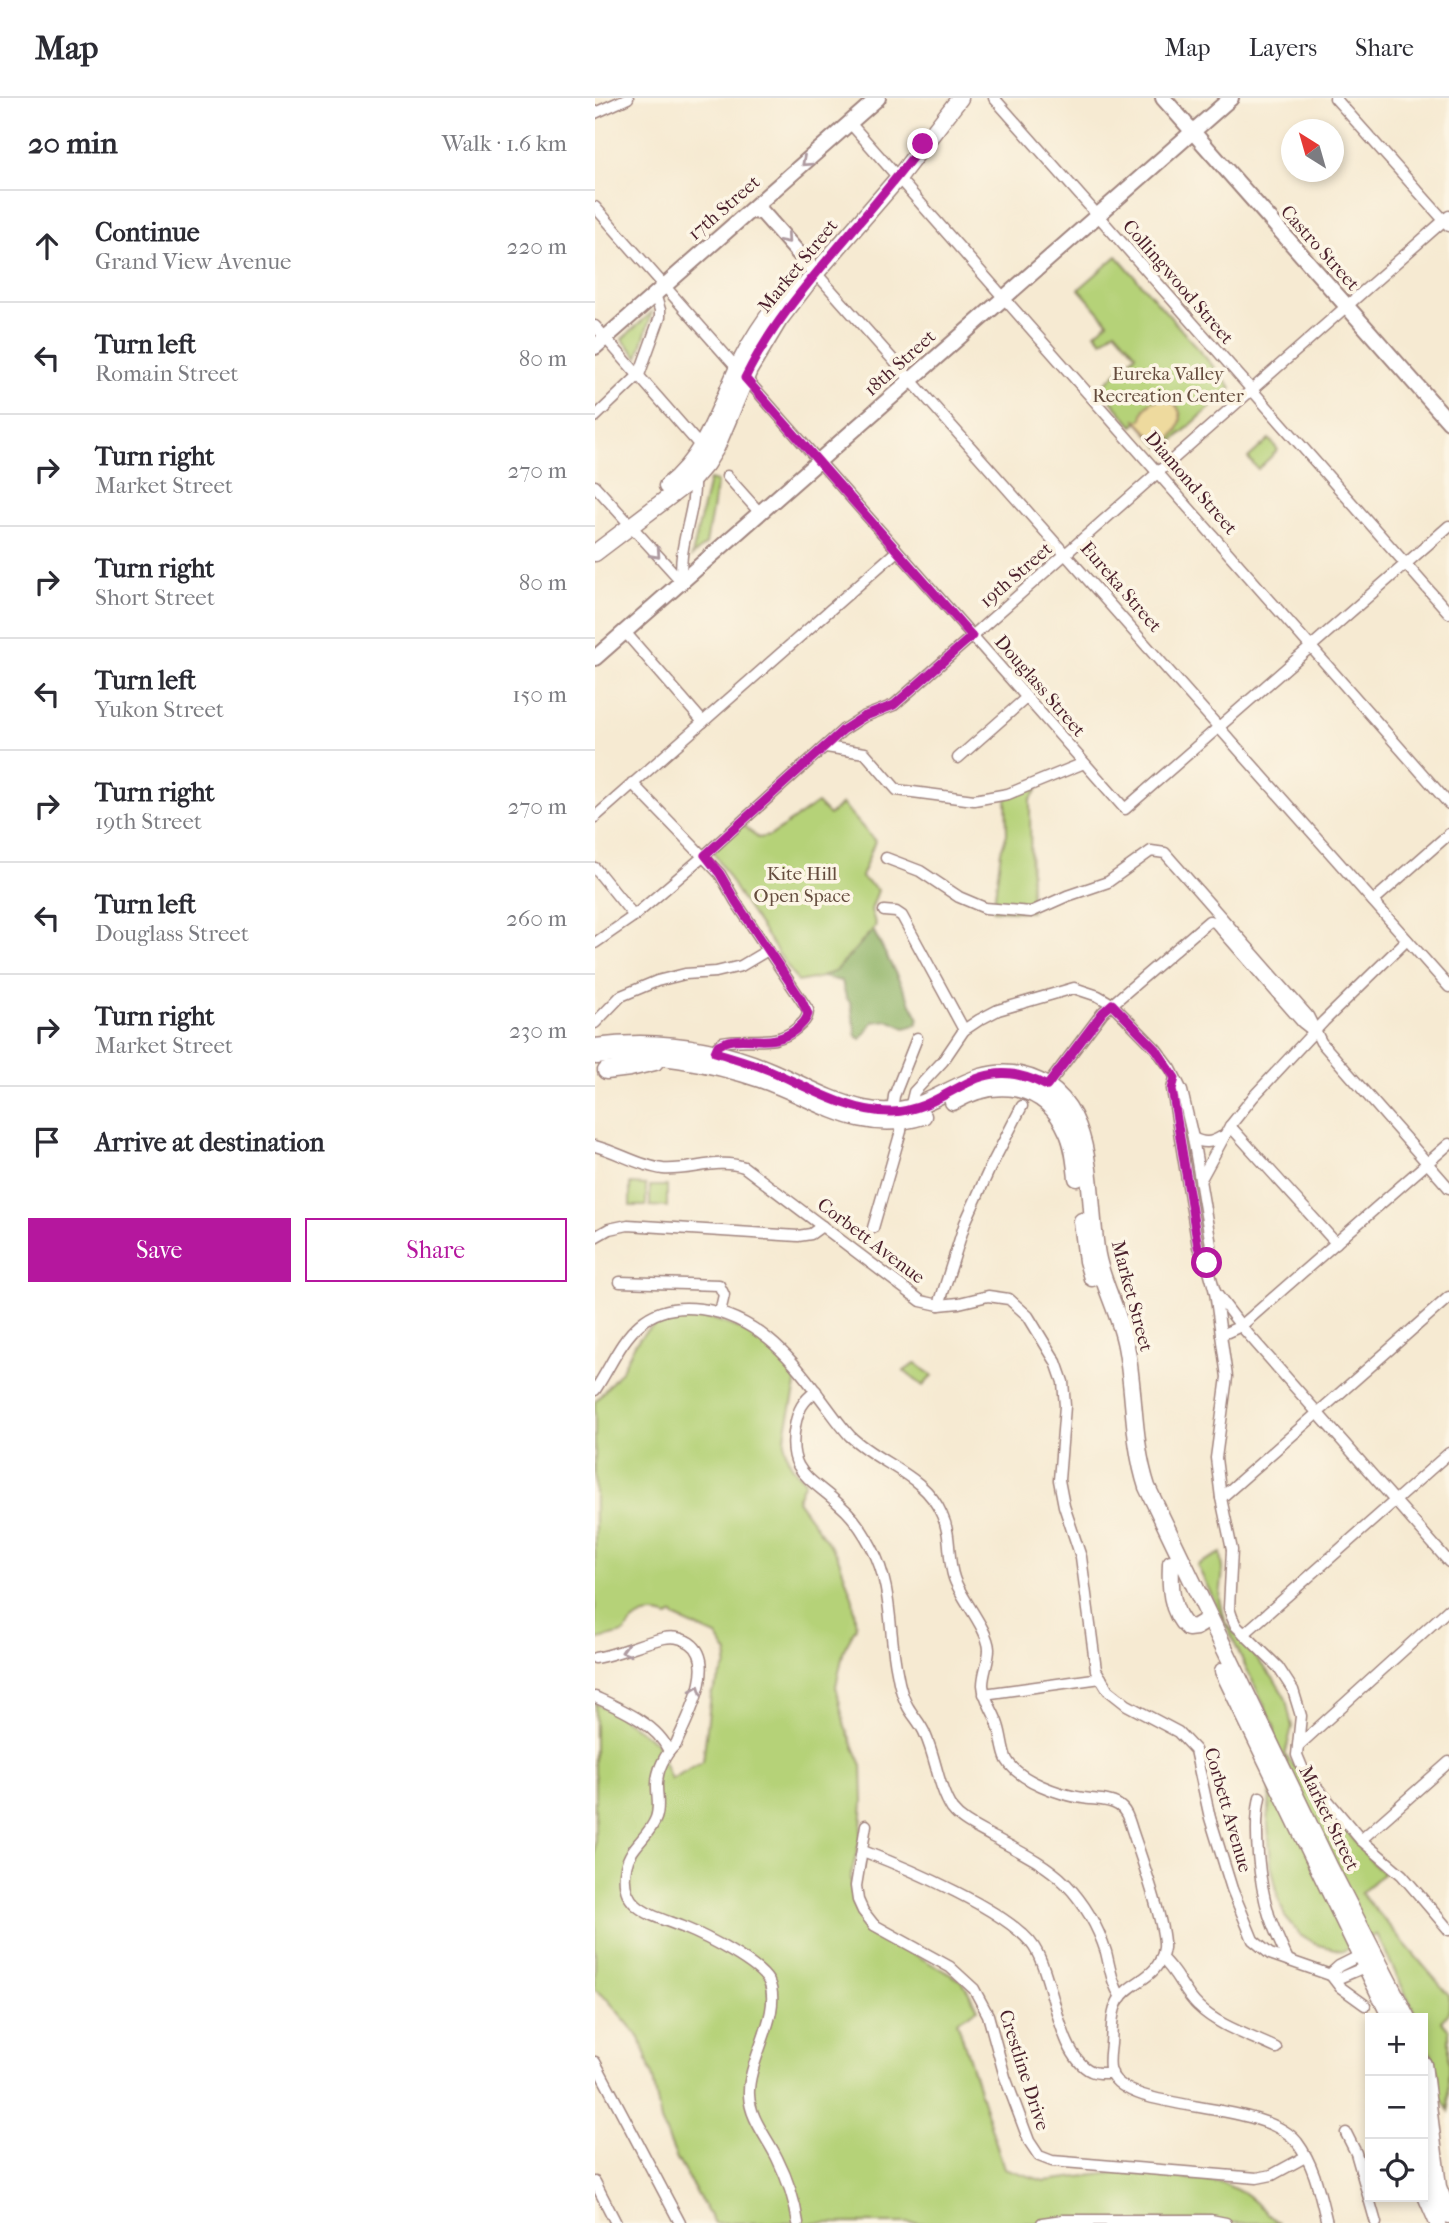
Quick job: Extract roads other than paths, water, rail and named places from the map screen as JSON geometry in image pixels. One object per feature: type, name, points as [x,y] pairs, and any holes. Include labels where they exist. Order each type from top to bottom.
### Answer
[{"type":"main road","name":"Market Street","points":[[895,174],[950,98]]},
{"type":"main road","name":"Market Street","points":[[595,553],[681,474],[702,448],[741,374],[813,269],[960,98]]},
{"type":"main road","name":"Market Street","points":[[595,541],[694,478],[716,448],[741,374]]},
{"type":"main road","name":"Market Street","points":[[595,1056],[622,1049],[664,1044],[714,1060]]},
{"type":"main road","name":"Market Street","points":[[595,1047],[622,1049],[673,1060],[714,1060],[758,1066],[872,1111],[901,1114],[933,1112],[970,1092],[1003,1087],[1024,1091],[1039,1098],[1054,1110],[1070,1138],[1087,1261],[1115,1345],[1130,1466],[1141,1502],[1171,1563],[1171,1592],[1179,1617],[1188,1628],[1204,1619]]},
{"type":"main road","points":[[600,1072],[673,1060]]},
{"type":"main road","name":"Market Street","points":[[901,1114],[967,1082],[985,1076],[1012,1074],[1028,1077],[1047,1086],[1069,1108],[1078,1124],[1084,1143],[1100,1269],[1126,1342],[1143,1475],[1272,1772],[1367,1953]]},
{"type":"main road","name":"Market Street","points":[[1204,1619],[1271,1746],[1367,1953]]},
{"type":"main road","points":[[1367,1953],[1389,2013]]},
{"type":"main road","points":[[1367,1953],[1404,2013]]},
{"type":"main road","points":[[1424,2076],[1438,2187],[1449,2215]]},
{"type":"main road","points":[[1428,2200],[1438,2223]]},
{"type":"street","points":[[595,113],[628,98]]},
{"type":"street","name":"17th Street","points":[[600,342],[758,208],[879,98]]},
{"type":"street","name":"Collingwood Street","points":[[994,98],[1449,613]]},
{"type":"street","name":"Castro Street","points":[[1163,98],[1449,422]]},
{"type":"street","name":"18th Street","points":[[595,658],[1231,98]]},
{"type":"street","points":[[1335,98],[1447,221]]},
{"type":"street","name":"Diamond Street","points":[[850,123],[1449,804]]},
{"type":"street","name":"Douglass Street","points":[[595,207],[659,290],[741,374],[1125,809],[1219,728]]},
{"type":"street","name":"Eureka Street","points":[[758,208],[1449,987]]},
{"type":"street","name":"19th Street","points":[[595,943],[633,916],[705,855],[843,730],[863,717],[894,705],[1346,306],[1447,221]]},
{"type":"street","points":[[595,417],[639,375],[660,317],[659,290]]},
{"type":"street","points":[[595,326],[600,342],[639,375],[702,448]]},
{"type":"street","points":[[727,476],[760,513]]},
{"type":"street","points":[[682,582],[679,562],[694,494],[694,478]]},
{"type":"street","points":[[595,486],[682,582]]},
{"type":"street","points":[[1219,728],[1449,526]]},
{"type":"street","points":[[595,817],[897,551]]},
{"type":"street","points":[[625,632],[703,722]]},
{"type":"street","points":[[958,758],[1027,698]]},
{"type":"street","points":[[825,747],[865,753],[897,790],[974,800],[1008,794],[1084,762]]},
{"type":"street","points":[[632,783],[705,855],[720,874],[806,1007],[808,1014],[804,1022],[785,1037],[776,1040],[728,1041],[718,1045],[714,1060]]},
{"type":"street","points":[[1373,901],[1449,834]]},
{"type":"street","points":[[886,858],[920,871],[959,897],[985,908],[1031,912],[1108,882],[1151,851],[1165,853],[1308,1016],[1321,1042],[1449,1188]]},
{"type":"street","points":[[595,869],[633,916]]},
{"type":"street","points":[[884,911],[896,912],[902,916],[964,1030]]},
{"type":"street","points":[[1047,1086],[1103,1012],[1209,921],[1215,922],[1302,1022],[1315,1031]]},
{"type":"street","points":[[1201,1179],[1228,1130],[1254,1096],[1407,940]]},
{"type":"street","points":[[595,1023],[621,996],[657,981],[685,974],[716,972],[741,966],[768,950]]},
{"type":"street","points":[[901,1114],[914,1092],[943,1061],[964,1030],[998,1010],[1074,988],[1087,991],[1112,1004],[1156,1049],[1182,1091],[1201,1179],[1211,1245],[1207,1263]]},
{"type":"street","points":[[873,1228],[901,1131],[901,1114],[894,1096],[918,1038]]},
{"type":"street","points":[[600,1072],[618,1066],[622,1049]]},
{"type":"street","points":[[1175,1078],[1172,1089],[1198,1247],[1207,1263],[1215,1292],[1227,1377],[1216,1458],[1232,1550],[1229,1608],[1236,1626],[1278,1667],[1293,1690],[1301,1716],[1297,1755],[1304,1772],[1361,1840],[1402,1875],[1449,1930]]},
{"type":"street","points":[[939,1304],[965,1223],[1022,1106]]},
{"type":"street","points":[[1193,1138],[1202,1143],[1213,1142],[1228,1130]]},
{"type":"street","points":[[1228,1130],[1336,1243]]},
{"type":"street","points":[[1221,1335],[1241,1326],[1449,1144]]},
{"type":"street","name":"Corbett Avenue","points":[[595,1146],[657,1168],[681,1169],[727,1163],[741,1165],[755,1173],[915,1298],[939,1304],[959,1303],[988,1296],[1009,1299],[1028,1316],[1059,1369],[1063,1382],[1065,1406],[1059,1480],[1064,1506],[1081,1557],[1093,1662],[1108,1690],[1178,1732],[1195,1750],[1210,1818],[1248,1932],[1263,1950],[1329,1974]]},
{"type":"street","points":[[595,1237],[609,1229],[628,1225],[798,1236],[811,1234],[822,1226]]},
{"type":"street","points":[[621,1282],[719,1285],[724,1295],[720,1312]]},
{"type":"street","points":[[1215,1292],[1241,1326],[1449,1562]]},
{"type":"street","points":[[1221,1498],[1449,1297]]},
{"type":"street","points":[[595,1390],[628,1336],[649,1318],[682,1307],[720,1312],[763,1334],[780,1347],[851,1436],[916,1480],[929,1493],[941,1510],[950,1541],[953,1578],[989,1647],[983,1683],[984,1694],[997,1722],[1007,1759],[1016,1771],[1042,1787],[1077,1797],[1116,1803],[1125,1811],[1158,1915],[1164,1942],[1161,1958],[1150,1976],[1121,1997],[1114,2014],[1110,2066],[1112,2073],[1120,2083],[1148,2097],[1261,2120],[1293,2139],[1317,2181],[1327,2223]]},
{"type":"street","points":[[816,1391],[803,1401],[797,1416],[793,1440],[795,1461],[810,1482],[850,1514],[863,1531],[877,1558],[889,1598],[894,1656],[900,1685],[908,1707],[926,1735],[948,1801],[962,1819],[1045,1867],[1076,1894],[1099,1933],[1116,1989],[1121,1997]]},
{"type":"street","points":[[1244,1634],[1449,1453]]},
{"type":"street","points":[[1298,1746],[1449,1609]]},
{"type":"street","points":[[595,1658],[618,1654],[667,1638],[682,1639],[695,1647],[702,1662],[701,1680],[676,1744],[660,1768],[657,1814],[651,1827],[628,1858],[625,1873],[627,1889],[632,1900],[645,1913],[699,1934],[755,1966],[768,1980],[772,2001],[751,2075],[749,2100],[756,2122],[783,2171],[798,2223]]},
{"type":"street","points":[[984,1694],[1101,1678]]},
{"type":"street","points":[[595,1697],[656,1732],[669,1751]]},
{"type":"street","points":[[1361,1840],[1449,1762]]},
{"type":"street","points":[[1260,1797],[1256,1815],[1265,1898],[1269,1916],[1288,1960]]},
{"type":"street","name":"Crestline Drive","points":[[866,1825],[856,1886],[863,1911],[880,1929],[950,1967],[974,1989],[988,2015],[1005,2077],[1021,2121],[1039,2156],[1052,2161],[1257,2178],[1277,2173],[1305,2157]]},
{"type":"street","points":[[863,1851],[950,1890],[1000,1917],[1021,1932],[1033,1946],[1042,1964],[1072,2053],[1090,2070],[1112,2073]]},
{"type":"street","points":[[1366,2005],[1340,1987],[1329,1974],[1339,1966],[1367,1953]]},
{"type":"street","points":[[1161,1958],[1170,1965],[1197,2006],[1211,2017],[1276,2048]]},
{"type":"street","points":[[595,2062],[680,2223]]},
{"type":"street","points":[[1346,2133],[1356,2153],[1376,2223]]},
{"type":"street","points":[[595,2182],[616,2223]]},
{"type":"street","points":[[1042,2223],[1063,2220],[1211,2220],[1226,2223]]},
{"type":"park label","name":"Eureka Valley Recreation Center","points":[[1168,385]]},
{"type":"park label","name":"Kite Hill Open Space","points":[[802,885]]}]
